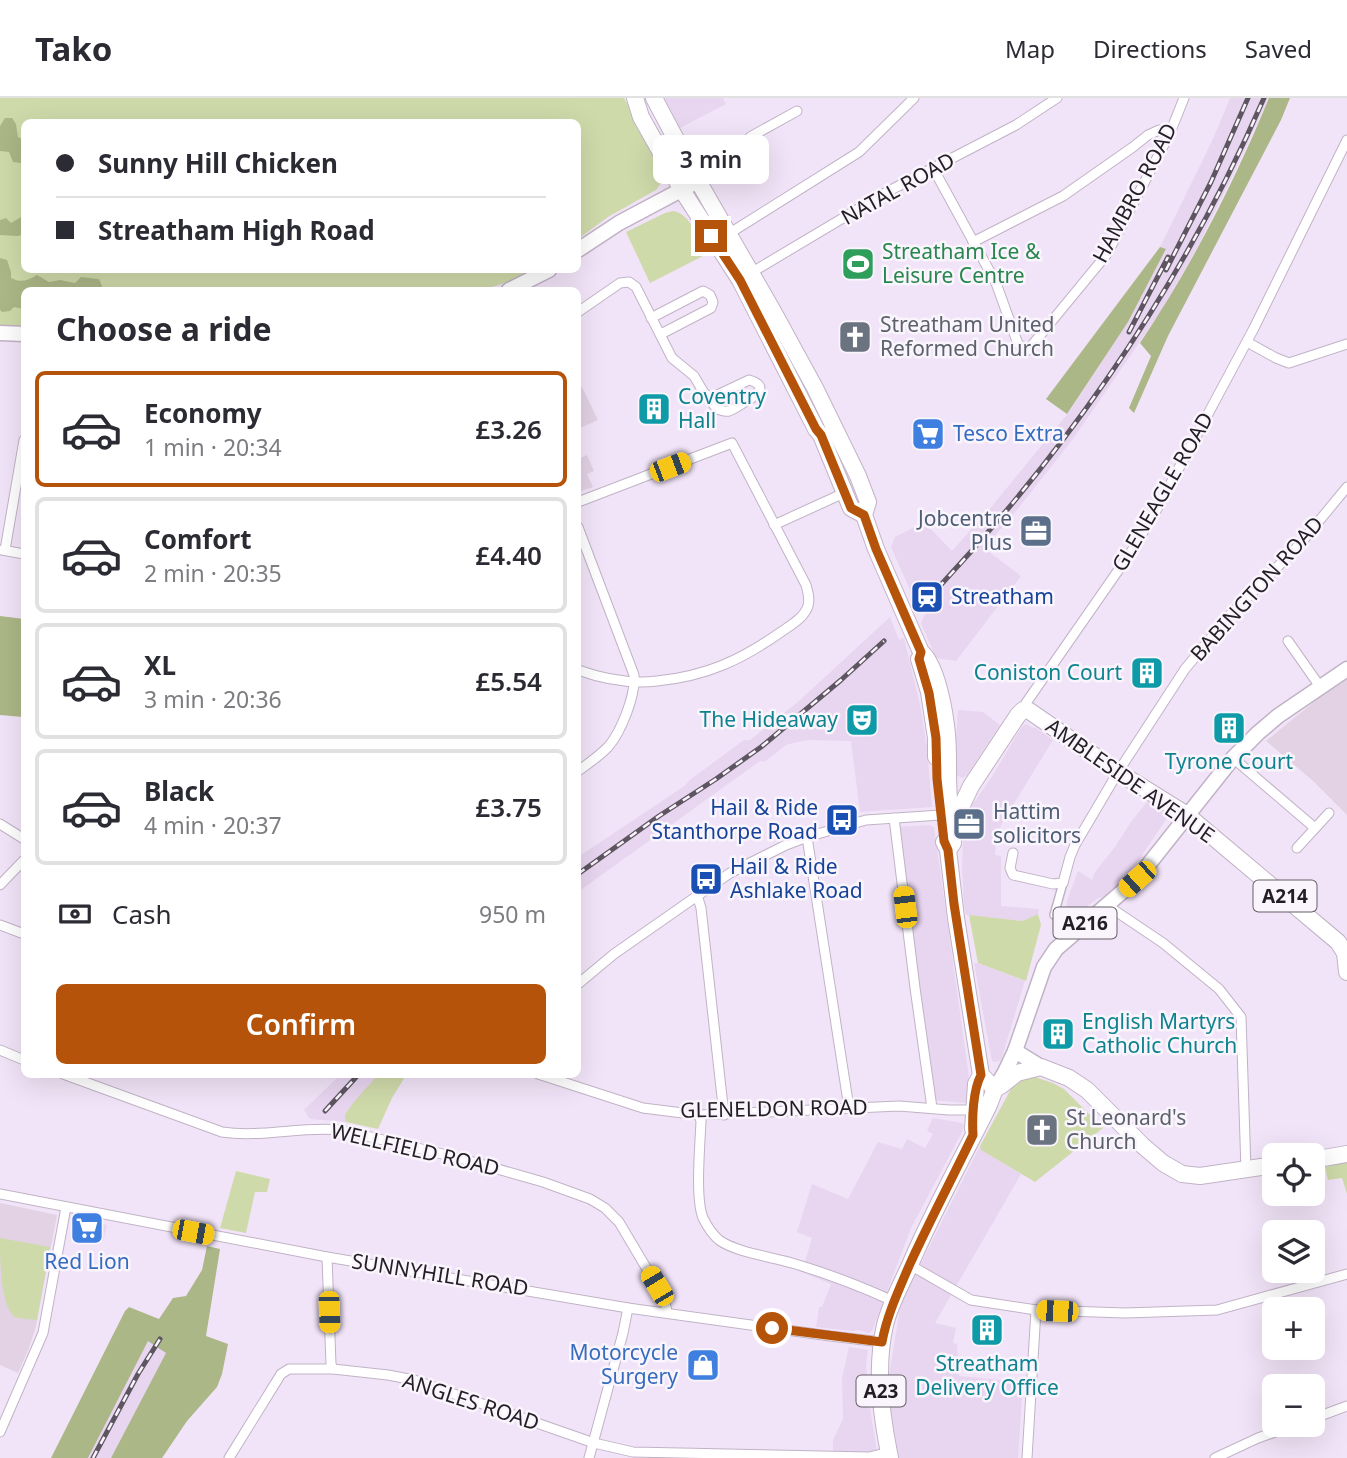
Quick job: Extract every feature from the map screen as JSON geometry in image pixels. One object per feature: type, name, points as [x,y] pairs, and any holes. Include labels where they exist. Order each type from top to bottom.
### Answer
[{"type":"highway","name":"A23","points":[[635,98],[641,117],[682,190],[746,276],[815,388],[864,491],[868,502],[864,515],[876,549],[921,652],[927,656],[947,733],[948,779],[944,841],[948,850],[953,900],[981,1075],[976,1084],[973,1135]]},
{"type":"highway","name":"A23","points":[[654,98],[698,181],[730,233],[746,276],[821,435],[851,508],[864,515]]},
{"type":"highway","name":"A23","points":[[921,652],[919,659],[929,693],[936,738],[937,779],[946,814]]},
{"type":"highway","name":"AMBLESIDE AVENUE","points":[[1025,710],[1187,815],[1345,945],[1347,972]]},
{"type":"highway","name":"GLENEAGLE ROAD","points":[[946,814],[963,803],[971,786],[1018,715],[1025,710]]},
{"type":"highway","points":[[948,779],[954,786],[971,786]]},
{"type":"highway","points":[[981,1075],[995,1089],[1017,1073],[1041,1067],[1069,1077],[1087,1090],[1142,1145],[1163,1163],[1182,1174],[1200,1176],[1262,1168]]},
{"type":"highway","name":"A23","points":[[889,1455],[881,1409],[882,1342],[886,1323],[893,1301],[995,1089]]},
{"type":"highway","points":[[1325,1158],[1347,1154]]},
{"type":"main road","points":[[581,248],[619,223],[698,181]]},
{"type":"main road","points":[[531,286],[546,273]]},
{"type":"main road","points":[[0,333],[21,334]]},
{"type":"main road","name":"A216","points":[[995,1089],[1015,1051],[1044,967],[1056,950],[1137,879],[1233,758],[1258,733],[1278,716],[1347,669]]},
{"type":"main road","points":[[1015,1051],[1041,1067]]},
{"type":"street","points":[[730,233],[859,152],[914,98]]},
{"type":"street","name":"NATAL ROAD","points":[[746,276],[885,193],[1016,125],[1057,98]]},
{"type":"street","name":"HAMBRO ROAD","points":[[973,242],[996,283],[1018,344],[1028,350],[1107,254],[1170,133],[1184,98]]},
{"type":"street","points":[[750,138],[797,111]]},
{"type":"street","points":[[933,168],[973,242],[1063,196],[1148,135],[1159,130],[1170,133]]},
{"type":"street","name":"GLENEAGLE ROAD","points":[[1025,710],[1026,703],[1143,533],[1247,342],[1347,139]]},
{"type":"street","points":[[581,310],[620,283],[629,282],[636,288],[672,358],[694,376],[717,409],[730,411],[757,395],[760,390],[754,381],[749,380],[711,398]]},
{"type":"street","points":[[651,318],[703,291],[710,295],[713,302],[711,308],[661,334]]},
{"type":"street","points":[[1247,342],[1289,363],[1347,344]]},
{"type":"street","points":[[581,501],[732,443],[806,585],[809,604],[799,619],[750,653],[729,664],[657,681],[635,682],[598,677],[581,671]]},
{"type":"street","points":[[21,456],[3,550],[21,553]]},
{"type":"street","name":"BABINGTON ROAD","points":[[1054,915],[1075,845],[1118,772],[1185,669],[1230,615],[1300,544],[1347,487]]},
{"type":"street","points":[[774,525],[845,493]]},
{"type":"street","points":[[581,535],[635,682],[625,717],[617,733],[594,760],[581,769]]},
{"type":"street","points":[[1288,641],[1321,688]]},
{"type":"street","points":[[1233,758],[1315,828]]},
{"type":"street","points":[[1297,848],[1329,813]]},
{"type":"street","points":[[581,982],[614,954],[730,873],[786,845],[807,836],[866,820],[946,814]]},
{"type":"street","points":[[894,818],[932,1108]]},
{"type":"street","points":[[0,824],[21,837]]},
{"type":"street","points":[[807,836],[849,1108]]},
{"type":"street","points":[[1013,853],[1010,868],[1013,875],[1052,884],[1063,883]]},
{"type":"street","points":[[0,885],[21,863]]},
{"type":"street","points":[[697,895],[701,908],[723,1115]]},
{"type":"street","points":[[1108,906],[1163,943],[1219,989],[1241,1017],[1246,1170]]},
{"type":"street","points":[[0,925],[21,933]]},
{"type":"street","points":[[0,1050],[21,1059]]},
{"type":"street","name":"WELLFIELD ROAD","points":[[75,1078],[222,1132],[240,1135],[325,1128],[341,1130],[459,1158],[580,1195],[613,1214],[664,1298],[667,1312]]},
{"type":"street","name":"GLENELDON ROAD","points":[[550,1078],[643,1108],[699,1115],[900,1106],[974,1110]]},
{"type":"street","points":[[699,1115],[699,1202],[703,1218],[719,1240],[733,1247],[832,1276],[893,1301]]},
{"type":"street","name":"SUNNYHILL ROAD","points":[[0,1194],[327,1257],[628,1308],[882,1342]]},
{"type":"street","points":[[0,1432],[43,1333],[66,1207]]},
{"type":"street","points":[[327,1257],[333,1368]]},
{"type":"street","points":[[910,1265],[971,1300],[1036,1310],[1125,1313],[1217,1310],[1347,1274]]},
{"type":"street","points":[[589,1458],[628,1308]]},
{"type":"street","points":[[1027,1458],[1036,1310]]},
{"type":"street","name":"ANGLES ROAD","points":[[229,1458],[281,1374],[289,1369],[333,1368],[414,1380],[594,1443],[633,1452],[869,1457],[889,1455]]},
{"type":"street","points":[[1325,1414],[1347,1406]]},
{"type":"street","points":[[1215,1458],[1262,1437]]},
{"type":"shaded area","points":[[664,98],[723,98],[726,104],[680,128]]},
{"type":"shaded area","points":[[1230,98],[1269,98],[1197,248],[1161,311],[1073,439],[984,548],[1021,576],[956,661],[936,658],[921,623],[926,612],[910,590],[891,547],[895,537],[924,522],[952,551],[1069,412],[1128,322],[1166,250],[1160,247]]},
{"type":"shaded area","points":[[581,385],[598,420],[581,428]]},
{"type":"shaded area","points":[[587,455],[594,471],[587,474],[593,487],[581,491],[581,458]]},
{"type":"shaded area","points":[[890,617],[899,640],[904,638],[920,705],[932,807],[860,812],[851,741],[807,740],[793,743],[786,745],[764,762],[760,761],[581,890],[581,855],[683,787],[744,740],[750,740],[799,701]]},
{"type":"shaded area","points":[[1347,679],[1347,815],[1312,780],[1266,741],[1326,692]]},
{"type":"shaded area","points":[[958,710],[983,712],[1000,725],[967,775],[962,778],[954,771]]},
{"type":"shaded area","points":[[1027,724],[1053,740],[1002,823],[996,840],[995,855],[1001,856],[1001,906],[1039,909],[1038,914],[1024,921],[966,915],[962,869],[966,819],[1019,731]]},
{"type":"shaded area","points":[[1147,802],[1169,815],[1136,864],[1107,896],[1098,898],[1067,919],[1067,901],[1078,871],[1092,880],[1095,872]]},
{"type":"shaded area","points":[[895,827],[934,827],[968,1070],[970,1088],[968,1101],[965,1103],[932,1100]]},
{"type":"shaded area","points":[[974,963],[1025,981],[1001,1060],[996,1062],[992,1061]]},
{"type":"shaded area","points":[[337,1078],[376,1078],[348,1109],[346,1122],[310,1119],[304,1110]]},
{"type":"shaded area","points":[[933,1118],[962,1123],[964,1126],[911,1228],[872,1331],[868,1333],[816,1327],[819,1307],[822,1307],[831,1284],[802,1272],[812,1238],[797,1232],[812,1184],[848,1199],[878,1142],[902,1149],[907,1139],[925,1148],[933,1134],[927,1131]]},
{"type":"shaded area","points":[[980,1146],[981,1150],[1021,1174],[935,1323],[956,1328],[953,1343],[957,1344],[959,1376],[1023,1382],[1018,1458],[898,1458],[890,1421],[889,1375],[901,1303]]},
{"type":"shaded area","points":[[0,1203],[57,1215],[36,1326],[18,1373],[0,1365]]},
{"type":"shaded area","points":[[74,1218],[107,1225],[103,1241],[70,1234]]},
{"type":"shaded area","points":[[148,1340],[167,1352],[111,1458],[88,1458]]},
{"type":"shaded area","points":[[849,1347],[868,1350],[866,1366],[878,1458],[833,1458],[833,1440],[843,1419],[842,1378]]},
{"type":"green space","points":[[0,98],[624,98],[663,168],[662,182],[656,190],[608,217],[581,237],[581,119],[21,119],[21,273],[527,273],[492,287],[21,287],[21,327],[0,326]]},
{"type":"green space","points":[[1269,98],[1290,98],[1168,336],[1134,413],[1129,408],[1151,356],[1140,343],[1177,285],[1210,224]]},
{"type":"green space","points":[[5,118],[12,118],[16,124],[18,137],[21,138],[21,163],[13,162],[9,152],[0,151],[0,126]]},
{"type":"green space","points":[[673,211],[690,222],[707,254],[650,283],[626,232]]},
{"type":"green space","points":[[21,217],[21,235],[0,235],[0,220],[6,218],[11,223]]},
{"type":"green space","points":[[1160,247],[1166,249],[1128,322],[1067,414],[1046,399]]},
{"type":"green space","points":[[0,258],[7,260],[11,278],[21,281],[37,275],[49,282],[60,280],[75,283],[81,277],[99,279],[102,286],[21,287],[21,308],[14,307],[10,311],[2,312]]},
{"type":"green space","points":[[0,616],[21,619],[21,717],[0,715]]},
{"type":"green space","points":[[1038,914],[1041,925],[1026,981],[978,963],[969,915],[1023,921]]},
{"type":"green space","points":[[1035,1077],[1064,1089],[1103,1128],[1035,1182],[981,1150],[980,1146],[1011,1089],[1021,1080]]},
{"type":"green space","points":[[375,1078],[404,1078],[378,1129],[346,1122],[345,1116]]},
{"type":"green space","points":[[1347,1163],[1347,1194],[1342,1178],[1328,1180],[1325,1167]]},
{"type":"green space","points":[[236,1171],[270,1179],[267,1192],[255,1192],[246,1233],[220,1228]]},
{"type":"green space","points":[[0,1238],[50,1247],[37,1320],[15,1317],[6,1303]]},
{"type":"green space","points":[[207,1246],[220,1249],[206,1336],[228,1344],[217,1387],[187,1421],[162,1458],[111,1458],[166,1353],[148,1341],[88,1458],[51,1458],[125,1311],[129,1307],[159,1319],[173,1298],[186,1296],[202,1270]]},
{"type":"railway","points":[[1166,270],[1211,182],[1248,98]]},
{"type":"railway","points":[[938,588],[1035,476],[1122,357],[1199,231],[1264,98]]},
{"type":"railway","points":[[1129,332],[1168,257]]},
{"type":"railway","points":[[581,872],[761,747],[884,641]]},
{"type":"railway","points":[[325,1111],[355,1078]]},
{"type":"railway","points":[[93,1458],[160,1339]]},
{"type":"place","name":"Streatham Ice & Leisure Centre","points":[[858,264]]},
{"type":"place","name":"Streatham United Reformed Church","points":[[855,337]]},
{"type":"place","name":"Coventry Hall","points":[[654,409]]},
{"type":"place","name":"Tesco Extra","points":[[928,434]]},
{"type":"place","name":"Jobcentre Plus","points":[[1036,531]]},
{"type":"place","name":"Streatham","points":[[927,597]]},
{"type":"place","name":"Coniston Court","points":[[1147,673]]},
{"type":"place","name":"The Hideaway","points":[[862,720]]},
{"type":"place","name":"Tyrone Court","points":[[1229,728]]},
{"type":"place","name":"Hail & Ride Stanthorpe Road","points":[[842,820]]},
{"type":"place","name":"Hattim solicitors","points":[[969,824]]},
{"type":"place","name":"Hail & Ride Ashlake Road","points":[[706,879]]},
{"type":"place","name":"English Martyrs Catholic Church","points":[[1058,1034]]},
{"type":"place","name":"St Leonard's Church","points":[[1042,1130]]},
{"type":"place","name":"Red Lion","points":[[87,1228]]},
{"type":"place","name":"Streatham Delivery Office","points":[[987,1330]]},
{"type":"place","name":"Motorcycle Surgery","points":[[703,1365]]},
{"type":"route","points":[[711,236],[740,280],[821,435],[851,508],[864,515],[921,652],[919,659],[929,693],[936,738],[937,779],[944,841],[948,850],[981,1075],[976,1084],[973,1135],[893,1301],[882,1342],[772,1328]]}]
